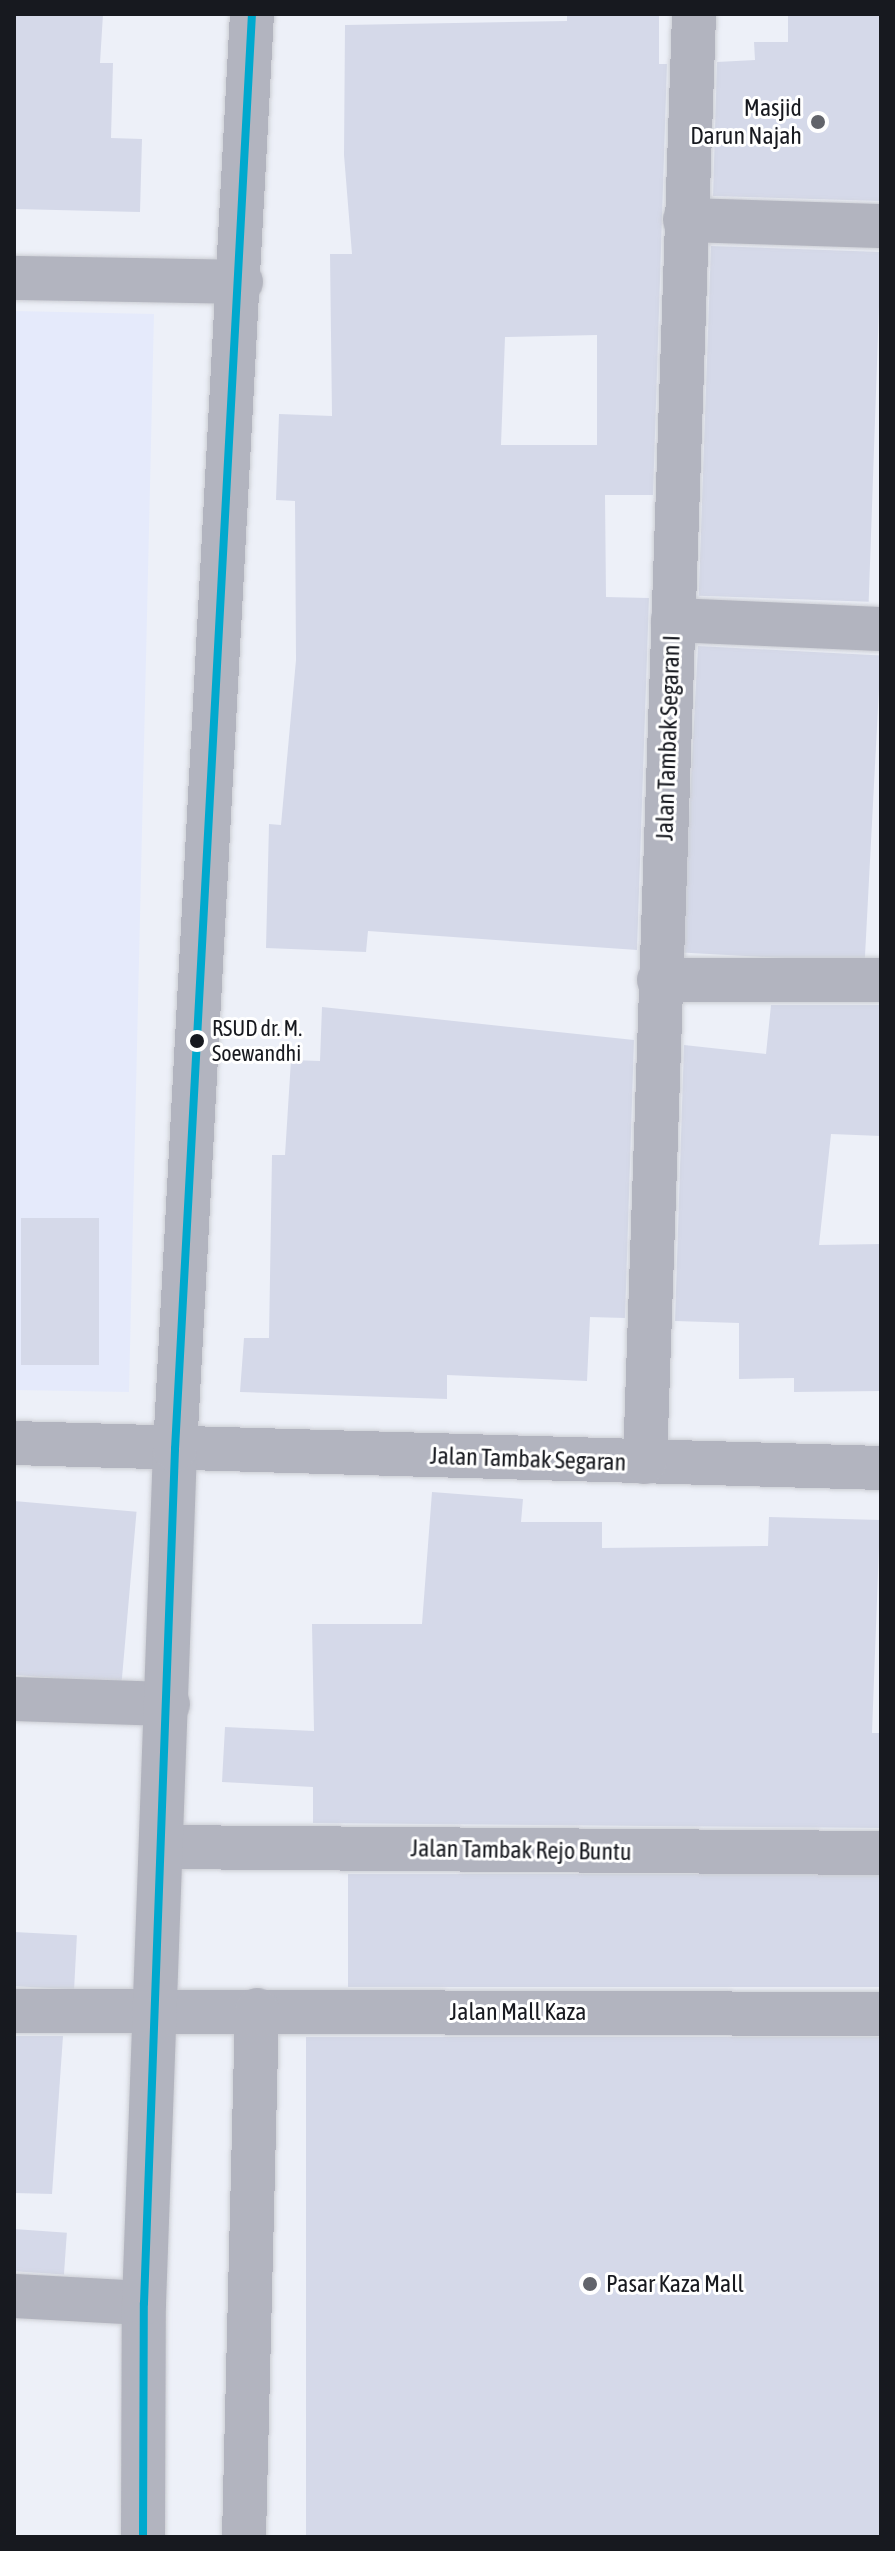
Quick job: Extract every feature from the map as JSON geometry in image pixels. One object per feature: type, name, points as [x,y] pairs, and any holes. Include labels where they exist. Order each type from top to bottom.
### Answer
[{"type":"street","points":[[143,2537],[144,2303],[175,1449],[241,282],[252,14]]},
{"type":"street","name":"Jalan Tambak Segaran I","points":[[645,1462],[694,14]]},
{"type":"street","points":[[685,220],[881,226]]},
{"type":"street","points":[[14,278],[241,282]]},
{"type":"street","points":[[673,620],[881,629]]},
{"type":"street","points":[[659,980],[881,980]]},
{"type":"street","name":"Jalan Tambak Segaran","points":[[14,1443],[881,1468]]},
{"type":"street","points":[[14,1699],[168,1704]]},
{"type":"street","name":"Jalan Tambak Rejo Buntu","points":[[161,1847],[881,1853]]},
{"type":"street","points":[[244,2537],[257,2010]]},
{"type":"street","name":"Jalan Mall Kaza","points":[[14,2011],[881,2014]]},
{"type":"street","points":[[14,2296],[144,2303]]},
{"type":"shaded area","points":[[14,311],[154,314],[129,1392],[14,1390]]},
{"type":"building","points":[[14,14],[103,14],[100,63],[113,63],[111,138],[142,139],[140,212],[14,209]]},
{"type":"building","points":[[567,14],[659,14],[659,64],[667,64],[653,495],[605,495],[606,597],[649,598],[637,950],[368,931],[366,952],[266,948],[269,824],[281,825],[296,660],[295,501],[276,500],[279,414],[332,416],[330,254],[352,254],[344,155],[345,25],[567,21]],"holes":[[[597,335],[597,445],[501,445],[505,337]]]},
{"type":"building","name":"Masjid Darun Najah","points":[[788,14],[881,14],[881,201],[713,196],[717,62],[755,60],[754,42],[788,42]]},
{"type":"building","points":[[711,246],[881,252],[869,602],[699,596]]},
{"type":"building","points":[[698,646],[881,656],[865,962],[682,953]]},
{"type":"building","points":[[771,1005],[881,1005],[881,1136],[831,1134],[819,1245],[881,1244],[881,1391],[794,1392],[794,1378],[739,1379],[739,1323],[675,1321],[684,1045],[766,1054]]},
{"type":"building","points":[[322,1007],[634,1040],[625,1318],[590,1317],[587,1381],[447,1375],[447,1399],[240,1392],[244,1338],[269,1338],[272,1155],[285,1155],[291,1060],[320,1061]]},
{"type":"building","points":[[21,1218],[99,1218],[99,1365],[21,1365]]},
{"type":"building","points":[[432,1492],[523,1499],[521,1522],[602,1522],[602,1548],[768,1546],[769,1517],[880,1520],[872,1733],[881,1733],[881,1828],[313,1823],[313,1787],[222,1782],[225,1727],[314,1731],[312,1624],[422,1624]]},
{"type":"building","points":[[14,1501],[137,1512],[121,1684],[14,1675]]},
{"type":"building","points":[[348,1874],[881,1874],[881,1987],[348,1987]]},
{"type":"building","points":[[14,1932],[77,1935],[74,1989],[14,1986]]},
{"type":"building","points":[[14,2036],[63,2036],[52,2194],[14,2193]]},
{"type":"building","name":"Pasar Kaza Mall","points":[[306,2037],[881,2037],[881,2537],[306,2537]]},
{"type":"building","points":[[14,2229],[67,2233],[64,2275],[14,2271]]},
{"type":"transit line","points":[[143,2537],[144,2303],[175,1449],[252,14]]},
{"type":"place","name":"Masjid Darun Najah","points":[[818,122]]},
{"type":"place","name":"RSUD dr. M. Soewandhi","points":[[197,1041]]},
{"type":"place","name":"Pasar Kaza Mall","points":[[590,2284]]}]
